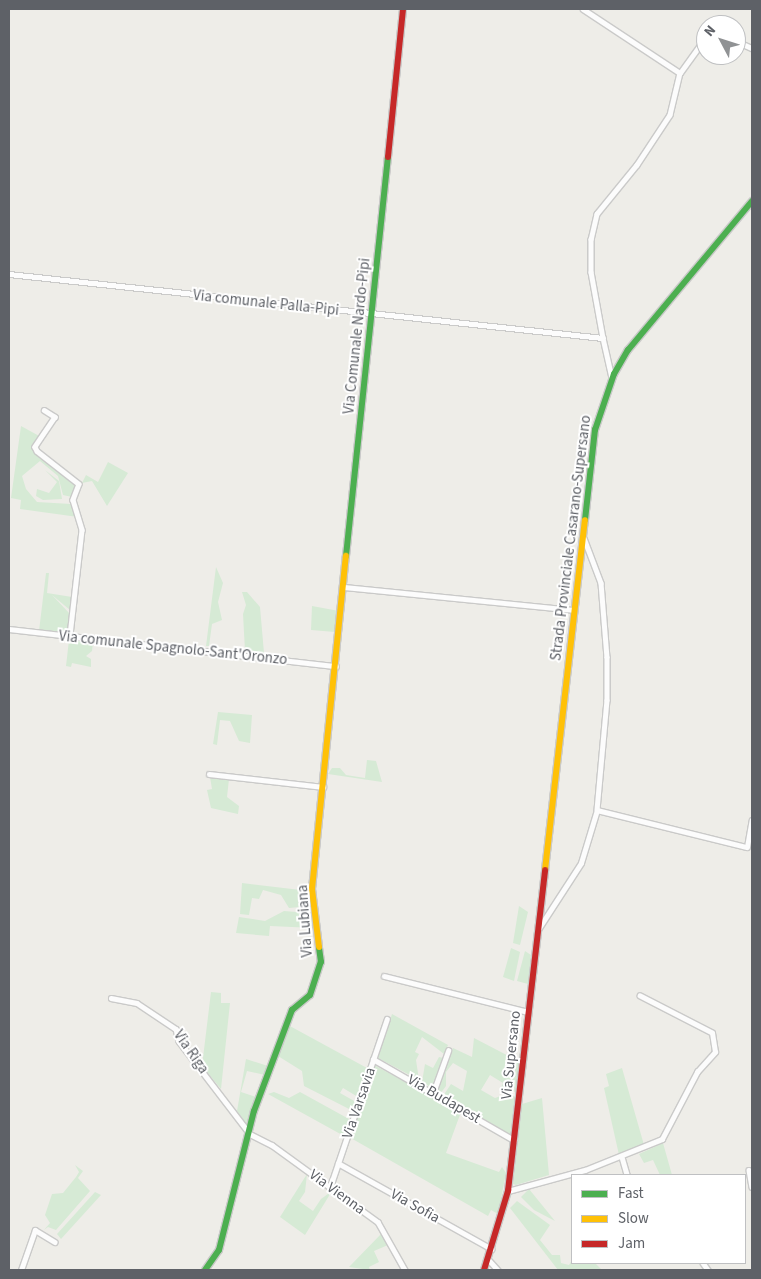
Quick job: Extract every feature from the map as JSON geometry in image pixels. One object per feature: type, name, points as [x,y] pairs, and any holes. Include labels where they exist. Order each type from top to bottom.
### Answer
[{"type":"street","name":"Via Comunale Nardo-Pipi","points":[[336,666],[403,9]]},
{"type":"street","points":[[583,9],[680,73]]},
{"type":"street","points":[[612,378],[591,272],[591,239],[597,214],[637,165],[670,115],[680,73],[696,51]]},
{"type":"street","name":"Strada Provinciale Casarano-Supersano","points":[[549,839],[573,610],[595,430],[612,378],[628,350],[752,201]]},
{"type":"street","name":"Via comunale Palla-Pipi","points":[[9,274],[373,315],[603,338]]},
{"type":"street","points":[[44,410],[55,417],[35,447],[79,484],[73,500],[82,530],[70,636]]},
{"type":"street","points":[[538,929],[581,863],[597,810],[607,700],[607,657],[601,583],[582,535]]},
{"type":"street","points":[[344,587],[573,610]]},
{"type":"street","name":"Via comunale Spagnolo-Sant'Oronzo","points":[[9,629],[336,666]]},
{"type":"street","name":"Via Lubiana","points":[[205,1270],[223,1237],[250,1134],[254,1111],[292,1010],[310,995],[321,962],[312,889],[325,787],[336,666]]},
{"type":"street","points":[[208,774],[325,787]]},
{"type":"street","points":[[597,810],[750,848],[752,820]]},
{"type":"street","name":"Via Supersano","points":[[484,1270],[508,1192],[549,839]]},
{"type":"street","points":[[384,976],[528,1012]]},
{"type":"street","points":[[508,1192],[622,1157],[662,1139],[695,1076],[715,1052],[712,1033],[640,996]]},
{"type":"street","name":"Via Riga","points":[[111,998],[137,1003],[176,1029],[179,1041],[250,1134]]},
{"type":"street","name":"Via Varsavia","points":[[330,1187],[387,1019]]},
{"type":"street","points":[[433,1093],[448,1051]]},
{"type":"street","name":"Via Budapest","points":[[374,1059],[514,1140]]},
{"type":"street","name":"Via Vienna","points":[[250,1134],[272,1145],[378,1222],[405,1270]]},
{"type":"street","points":[[622,1157],[627,1174]]},
{"type":"street","name":"Via Sofia","points":[[338,1163],[492,1248]]},
{"type":"street","points":[[749,1170],[752,1187]]},
{"type":"street","points":[[21,1270],[36,1230],[55,1242]]},
{"type":"street","points":[[488,1258],[498,1270]]},
{"type":"green space","points":[[21,426],[41,437],[31,448],[77,483],[72,497],[63,495],[58,476],[40,461],[22,476],[26,489],[37,502],[71,504],[78,517],[20,509],[21,500],[11,498]]},
{"type":"green space","points":[[108,462],[128,473],[107,506],[92,481],[82,483],[86,475],[98,482]]},
{"type":"green space","points":[[45,470],[59,481],[62,499],[43,500],[36,496],[37,489],[49,493],[57,482]]},
{"type":"green space","points":[[216,567],[223,583],[218,602],[222,620],[212,624],[209,646],[206,646]]},
{"type":"green space","points":[[46,573],[49,573],[47,593],[72,597],[70,610],[52,595],[70,614],[68,634],[39,631]]},
{"type":"green space","points":[[242,592],[247,592],[260,607],[264,653],[245,651],[243,614],[246,605]]},
{"type":"green space","points":[[312,606],[339,611],[335,632],[311,630]]},
{"type":"green space","points":[[69,640],[93,642],[92,651],[86,656],[91,659],[91,667],[72,663],[71,667],[66,666]]},
{"type":"green space","points":[[218,712],[252,715],[250,743],[239,741],[230,721],[220,720],[217,745],[213,744]]},
{"type":"green space","points":[[367,760],[376,761],[382,782],[328,774],[332,768],[340,768],[346,775],[365,778]]},
{"type":"green space","points":[[210,777],[229,779],[227,797],[239,806],[238,814],[211,808],[207,790],[212,789]]},
{"type":"green space","points":[[242,883],[309,891],[311,906],[289,908],[281,895],[263,890],[259,899],[252,898],[249,915],[240,914]]},
{"type":"green space","points":[[519,906],[528,912],[520,945],[513,943]]},
{"type":"green space","points":[[284,911],[309,913],[314,928],[270,926],[269,936],[236,933],[239,917],[265,921]]},
{"type":"green space","points":[[511,948],[520,952],[514,981],[503,977]]},
{"type":"green space","points":[[525,951],[531,955],[528,984],[517,981]]},
{"type":"green space","points":[[211,992],[221,993],[221,1003],[230,1003],[221,1089],[202,1066]]},
{"type":"green space","points":[[392,1014],[448,1045],[444,1054],[422,1037],[415,1052],[419,1054],[416,1060],[419,1080],[378,1058]]},
{"type":"green space","points":[[288,1025],[367,1068],[358,1097],[343,1088],[340,1093],[356,1102],[353,1111],[304,1086],[302,1071],[278,1056]]},
{"type":"green space","points":[[474,1038],[520,1062],[515,1092],[500,1090],[503,1083],[490,1075],[481,1090],[495,1098],[509,1093],[515,1097],[510,1135],[443,1096],[451,1084],[463,1091],[467,1071],[453,1063],[446,1072],[446,1086],[440,1094],[436,1092],[453,1048],[472,1057]]},
{"type":"green space","points":[[439,1057],[443,1058],[432,1088],[422,1082],[425,1064],[433,1068]]},
{"type":"green space","points":[[246,1059],[268,1066],[265,1075],[247,1071],[241,1092],[256,1097],[248,1128],[237,1111]]},
{"type":"green space","points":[[374,1065],[461,1112],[446,1153],[499,1172],[502,1167],[506,1173],[498,1214],[491,1210],[488,1216],[349,1137]]},
{"type":"green space","points":[[622,1068],[644,1145],[619,1155],[604,1088],[609,1086],[606,1074]]},
{"type":"green space","points":[[274,1092],[289,1098],[300,1092],[349,1119],[344,1136],[268,1094]]},
{"type":"green space","points":[[542,1098],[549,1175],[516,1185],[513,1184],[522,1104]]},
{"type":"green space","points":[[663,1143],[672,1174],[660,1174],[653,1160],[644,1163],[639,1154]]},
{"type":"green space","points":[[75,1165],[83,1171],[78,1178],[90,1191],[56,1230],[48,1227],[44,1230],[50,1223],[45,1215],[52,1194],[63,1193],[76,1177],[79,1172]]},
{"type":"green space","points":[[307,1174],[305,1192],[299,1201],[313,1211],[321,1199],[332,1191],[305,1235],[280,1217]]},
{"type":"green space","points":[[529,1189],[555,1221],[534,1210],[521,1197]]},
{"type":"green space","points":[[95,1192],[101,1195],[61,1239],[57,1234]]},
{"type":"green space","points":[[517,1201],[550,1225],[540,1240],[552,1255],[560,1255],[561,1263],[569,1265],[571,1262],[571,1264],[596,1264],[602,1270],[558,1270],[510,1208]]},
{"type":"green space","points":[[382,1233],[388,1245],[374,1251],[379,1262],[369,1267],[370,1270],[349,1267]]},
{"type":"traffic: fast","points":[[346,556],[388,157]]},
{"type":"traffic: fast","points":[[585,520],[595,430],[614,374],[628,350],[752,201]]},
{"type":"traffic: fast","points":[[205,1270],[219,1250],[254,1111],[292,1010],[310,995],[321,962],[319,947]]},
{"type":"traffic: slow","points":[[545,870],[585,520]]},
{"type":"traffic: slow","points":[[319,947],[312,889],[346,556]]},
{"type":"traffic: jam","points":[[388,157],[403,9]]},
{"type":"traffic: jam","points":[[484,1270],[508,1191],[545,870]]}]
